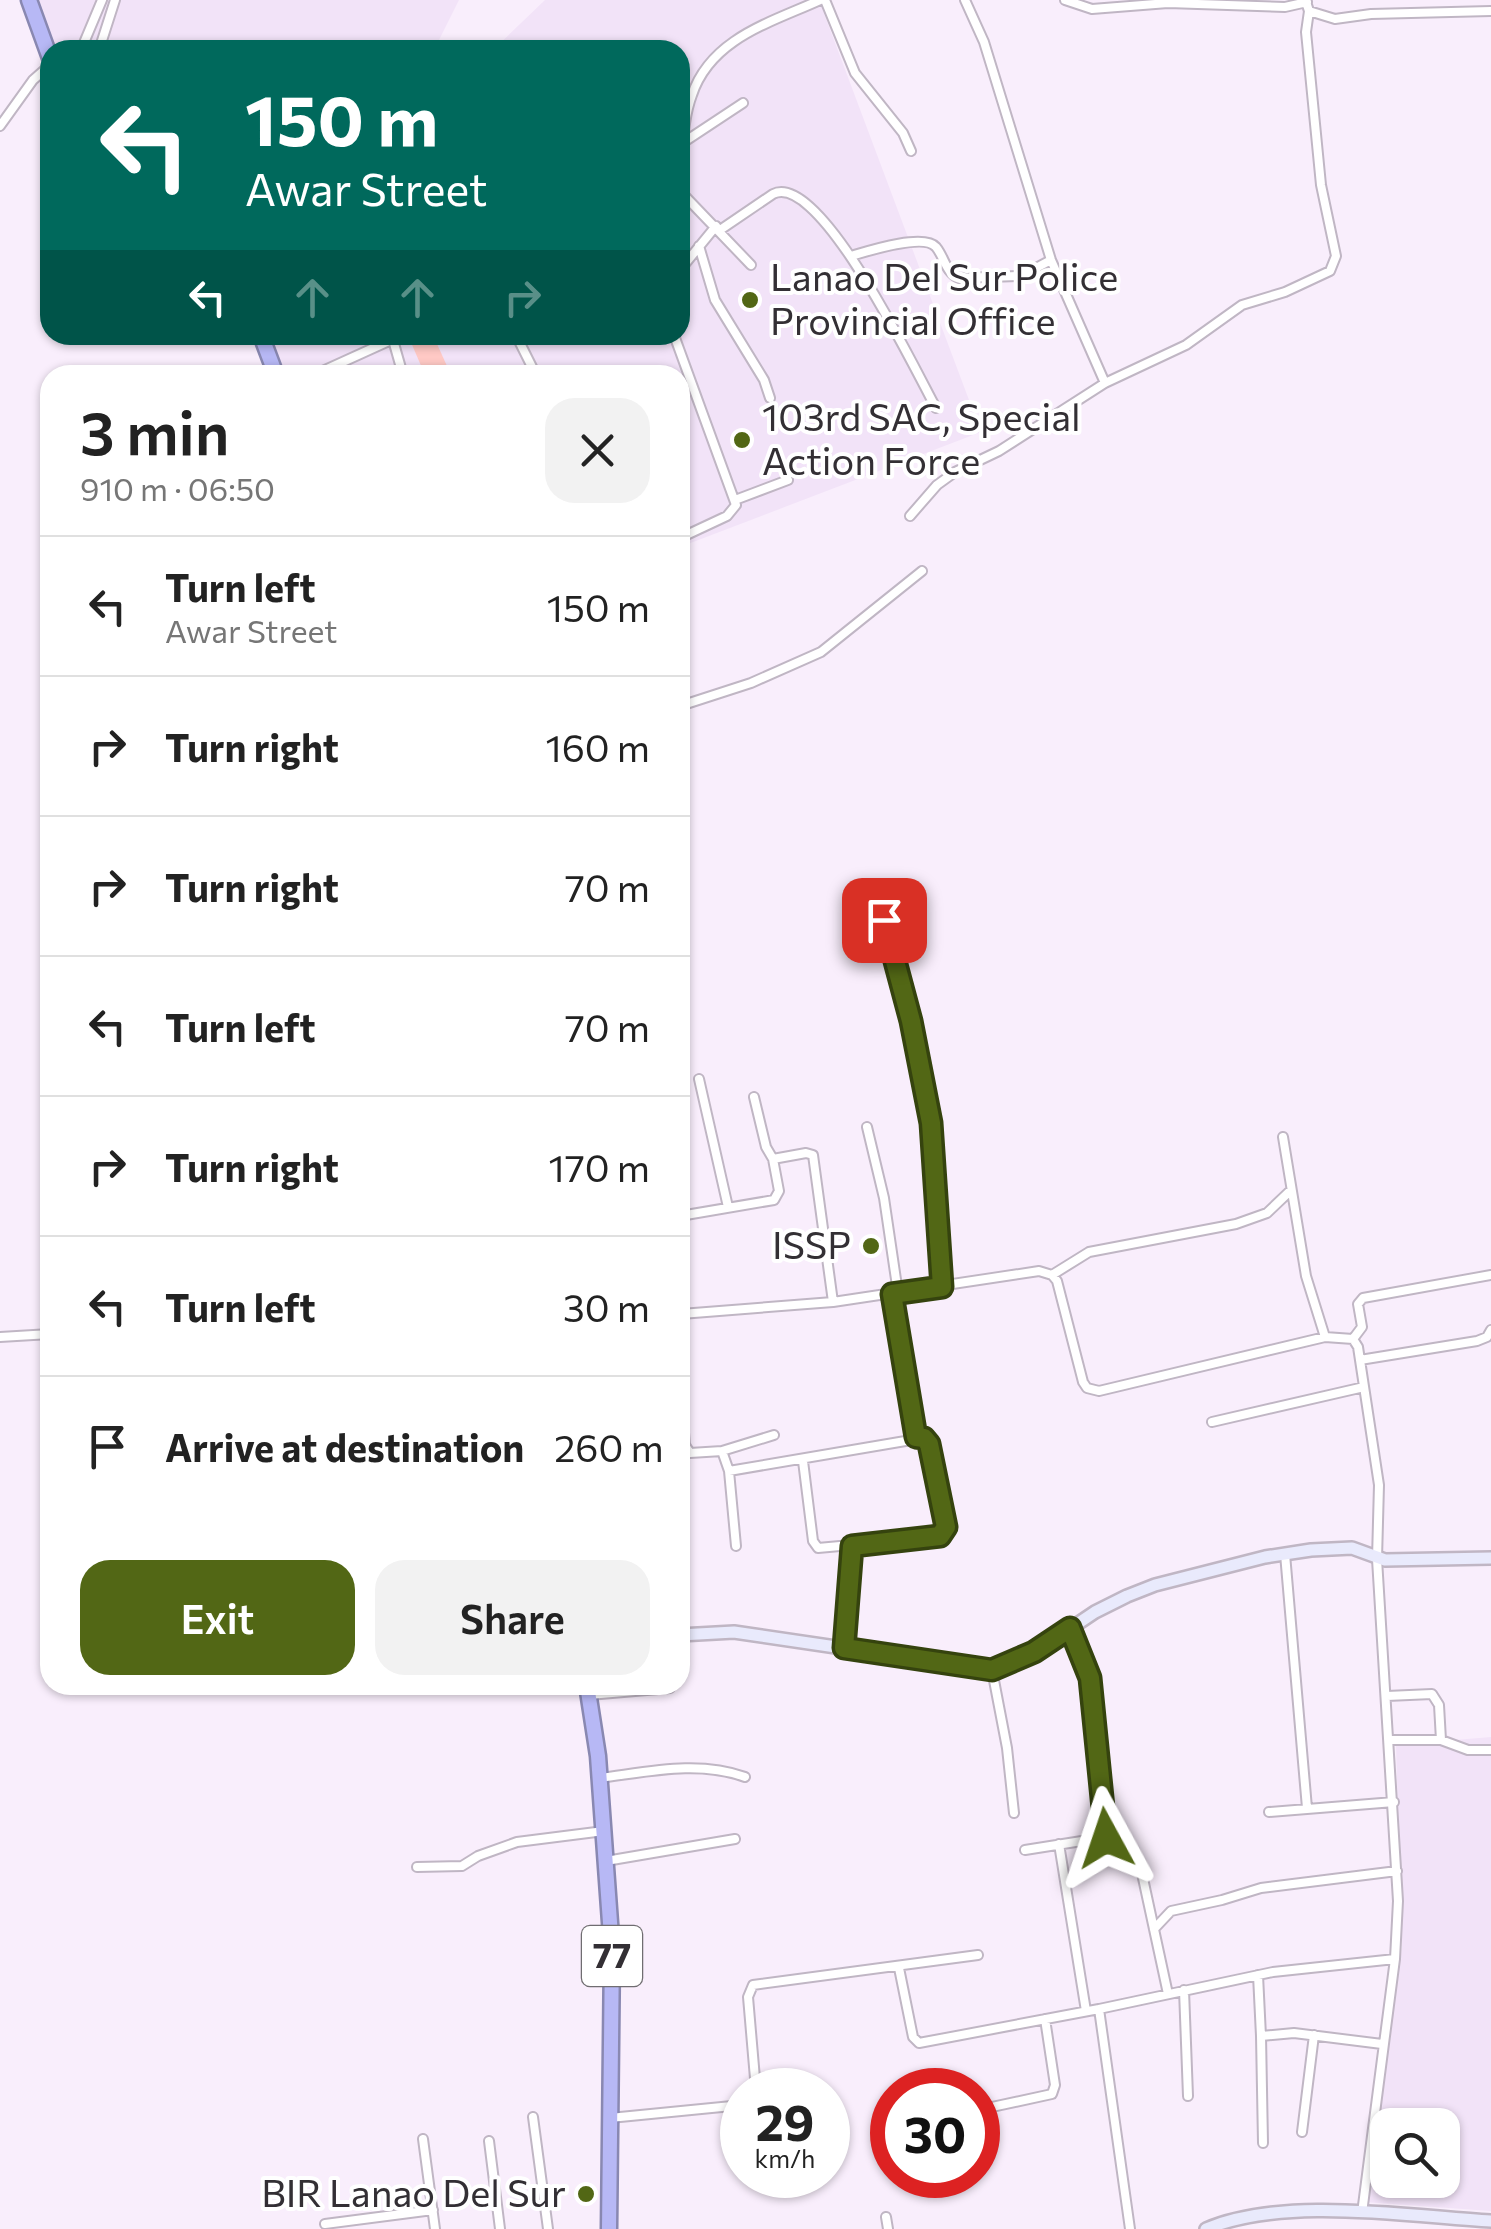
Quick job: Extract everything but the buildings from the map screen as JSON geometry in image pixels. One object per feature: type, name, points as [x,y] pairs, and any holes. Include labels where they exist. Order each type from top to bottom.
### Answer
[{"type":"highway","points":[[29,0],[43,40]]},
{"type":"highway","name":"77","points":[[589,1695],[600,1778],[612,1950],[609,2229]]},
{"type":"street","points":[[102,40],[115,0]]},
{"type":"street","points":[[690,106],[692,94],[710,63],[750,30],[823,0],[855,74],[903,133],[912,151]]},
{"type":"street","points":[[965,0],[984,42],[1051,260],[1105,384]]},
{"type":"street","points":[[1064,0],[1092,9],[1168,4],[1308,4],[1335,18],[1491,11]]},
{"type":"street","points":[[86,40],[100,4],[111,11]]},
{"type":"street","points":[[910,516],[937,485],[955,472],[1000,450],[1105,384],[1186,345],[1242,305],[1321,278],[1334,266],[1336,256],[1321,186],[1313,107],[1306,32],[1308,4]]},
{"type":"street","points":[[0,126],[40,72]]},
{"type":"street","points":[[690,138],[743,103]]},
{"type":"street","points":[[690,257],[718,228],[786,190],[816,214],[851,256],[936,408]]},
{"type":"street","points":[[690,201],[751,265]]},
{"type":"street","points":[[851,256],[890,245],[926,242],[935,245],[950,273],[959,278],[1021,276],[1051,260]]},
{"type":"street","points":[[699,246],[716,300],[764,380],[770,398]]},
{"type":"street","points":[[337,365],[382,345]]},
{"type":"street","points":[[690,378],[736,500],[727,516],[690,533]]},
{"type":"street","points":[[736,500],[788,480]]},
{"type":"street","points":[[690,703],[752,684],[821,652],[922,572]]},
{"type":"street","points":[[884,920],[911,1021],[931,1123],[942,1287]]},
{"type":"street","points":[[698,1079],[728,1207]]},
{"type":"street","points":[[690,1214],[777,1198],[773,1159],[766,1147],[754,1097]]},
{"type":"street","points":[[868,1127],[884,1198],[916,1437]]},
{"type":"street","points":[[1283,1137],[1289,1192],[1306,1276],[1325,1337]]},
{"type":"street","points":[[773,1159],[813,1155],[832,1302]]},
{"type":"street","points":[[1052,1276],[1089,1252],[1236,1224],[1268,1213],[1289,1192]]},
{"type":"street","points":[[690,1313],[832,1302],[1039,1271],[1052,1276]]},
{"type":"street","points":[[1353,1339],[1362,1326],[1358,1304],[1363,1298],[1491,1275]]},
{"type":"street","points":[[1052,1276],[1083,1382],[1099,1392],[1325,1337],[1353,1339]]},
{"type":"street","points":[[1360,1360],[1477,1342],[1491,1330]]},
{"type":"street","points":[[0,1338],[40,1335]]},
{"type":"street","points":[[1353,1339],[1360,1360],[1379,1485],[1377,1559],[1397,1870],[1395,1959],[1362,2213]]},
{"type":"street","points":[[1212,1422],[1364,1387]]},
{"type":"street","points":[[690,1451],[722,1451],[774,1435]]},
{"type":"street","points":[[728,1471],[924,1438],[929,1444],[946,1531],[940,1536],[820,1549],[814,1545],[802,1461]]},
{"type":"street","points":[[722,1451],[728,1471],[736,1546]]},
{"type":"street","points":[[844,1648],[852,1546]]},
{"type":"street","points":[[690,1635],[734,1632],[992,1670],[1034,1652],[1095,1612],[1155,1584],[1285,1554],[1352,1548],[1377,1559],[1491,1558]]},
{"type":"street","points":[[1285,1554],[1308,1808]]},
{"type":"street","points":[[1070,1628],[1090,1678],[1106,1838],[1112,1852],[1134,1860],[1142,1869],[1168,1994]]},
{"type":"street","points":[[992,1670],[1014,1814]]},
{"type":"street","points":[[1387,1696],[1432,1694],[1439,1705],[1442,1740]]},
{"type":"street","points":[[1390,1740],[1442,1740],[1468,1750],[1491,1750]]},
{"type":"street","points":[[600,1778],[702,1767],[745,1778]]},
{"type":"street","points":[[1269,1812],[1394,1802]]},
{"type":"street","points":[[417,1867],[462,1866],[517,1842],[604,1831]]},
{"type":"street","points":[[1025,1850],[1106,1838]]},
{"type":"street","points":[[606,1861],[735,1839]]},
{"type":"street","points":[[1059,1844],[1086,2011]]},
{"type":"street","points":[[1154,1929],[1171,1911],[1261,1888],[1397,1870]]},
{"type":"street","points":[[754,2068],[748,1997],[753,1986],[978,1955]]},
{"type":"street","points":[[899,1968],[913,2037],[919,2043],[1258,1975],[1395,1959]]},
{"type":"street","points":[[1258,1975],[1263,2143]]},
{"type":"street","points":[[1184,1990],[1188,2096]]},
{"type":"street","points":[[1099,2008],[1130,2229]]},
{"type":"street","points":[[1000,2105],[1052,2094],[1055,2085],[1045,2018]]},
{"type":"street","points":[[1261,2036],[1314,2034],[1382,2044]]},
{"type":"street","points":[[1302,2132],[1314,2034]]},
{"type":"street","points":[[610,2118],[720,2107]]},
{"type":"street","points":[[533,2116],[548,2229]]},
{"type":"street","points":[[423,2140],[435,2229]]},
{"type":"street","points":[[489,2141],[500,2229]]},
{"type":"street","points":[[325,2224],[432,2210]]},
{"type":"street","points":[[1206,2229],[1240,2216],[1278,2212],[1491,2222]]},
{"type":"street","points":[[886,2217],[888,2229]]},
{"type":"shaded area","points":[[33,0],[459,0],[439,40],[47,40]]},
{"type":"shaded area","points":[[545,0],[819,0],[981,432],[690,543],[690,365],[276,365],[271,345],[690,345],[690,40],[503,40]]},
{"type":"shaded area","points":[[412,345],[438,345],[446,365],[421,365]]},
{"type":"shaded area","points":[[1491,1737],[1491,2211],[1364,2202],[1370,2162],[1370,2198],[1460,2198],[1460,2108],[1378,2108],[1402,1947],[1396,1745]]},
{"type":"place","name":"Lanao Del Sur Police Provincial Office","points":[[750,300]]},
{"type":"place","name":"103rd SAC, Special Action Force","points":[[742,440]]},
{"type":"place","name":"ISSP","points":[[871,1246]]},
{"type":"place","name":"BIR Lanao Del Sur","points":[[586,2194]]},
{"type":"route","points":[[884,920],[911,1021],[931,1123],[942,1287],[892,1294],[916,1437],[929,1444],[946,1531],[940,1536],[852,1546],[844,1648],[992,1670],[1014,1663],[1070,1628],[1090,1678],[1106,1838]]}]
